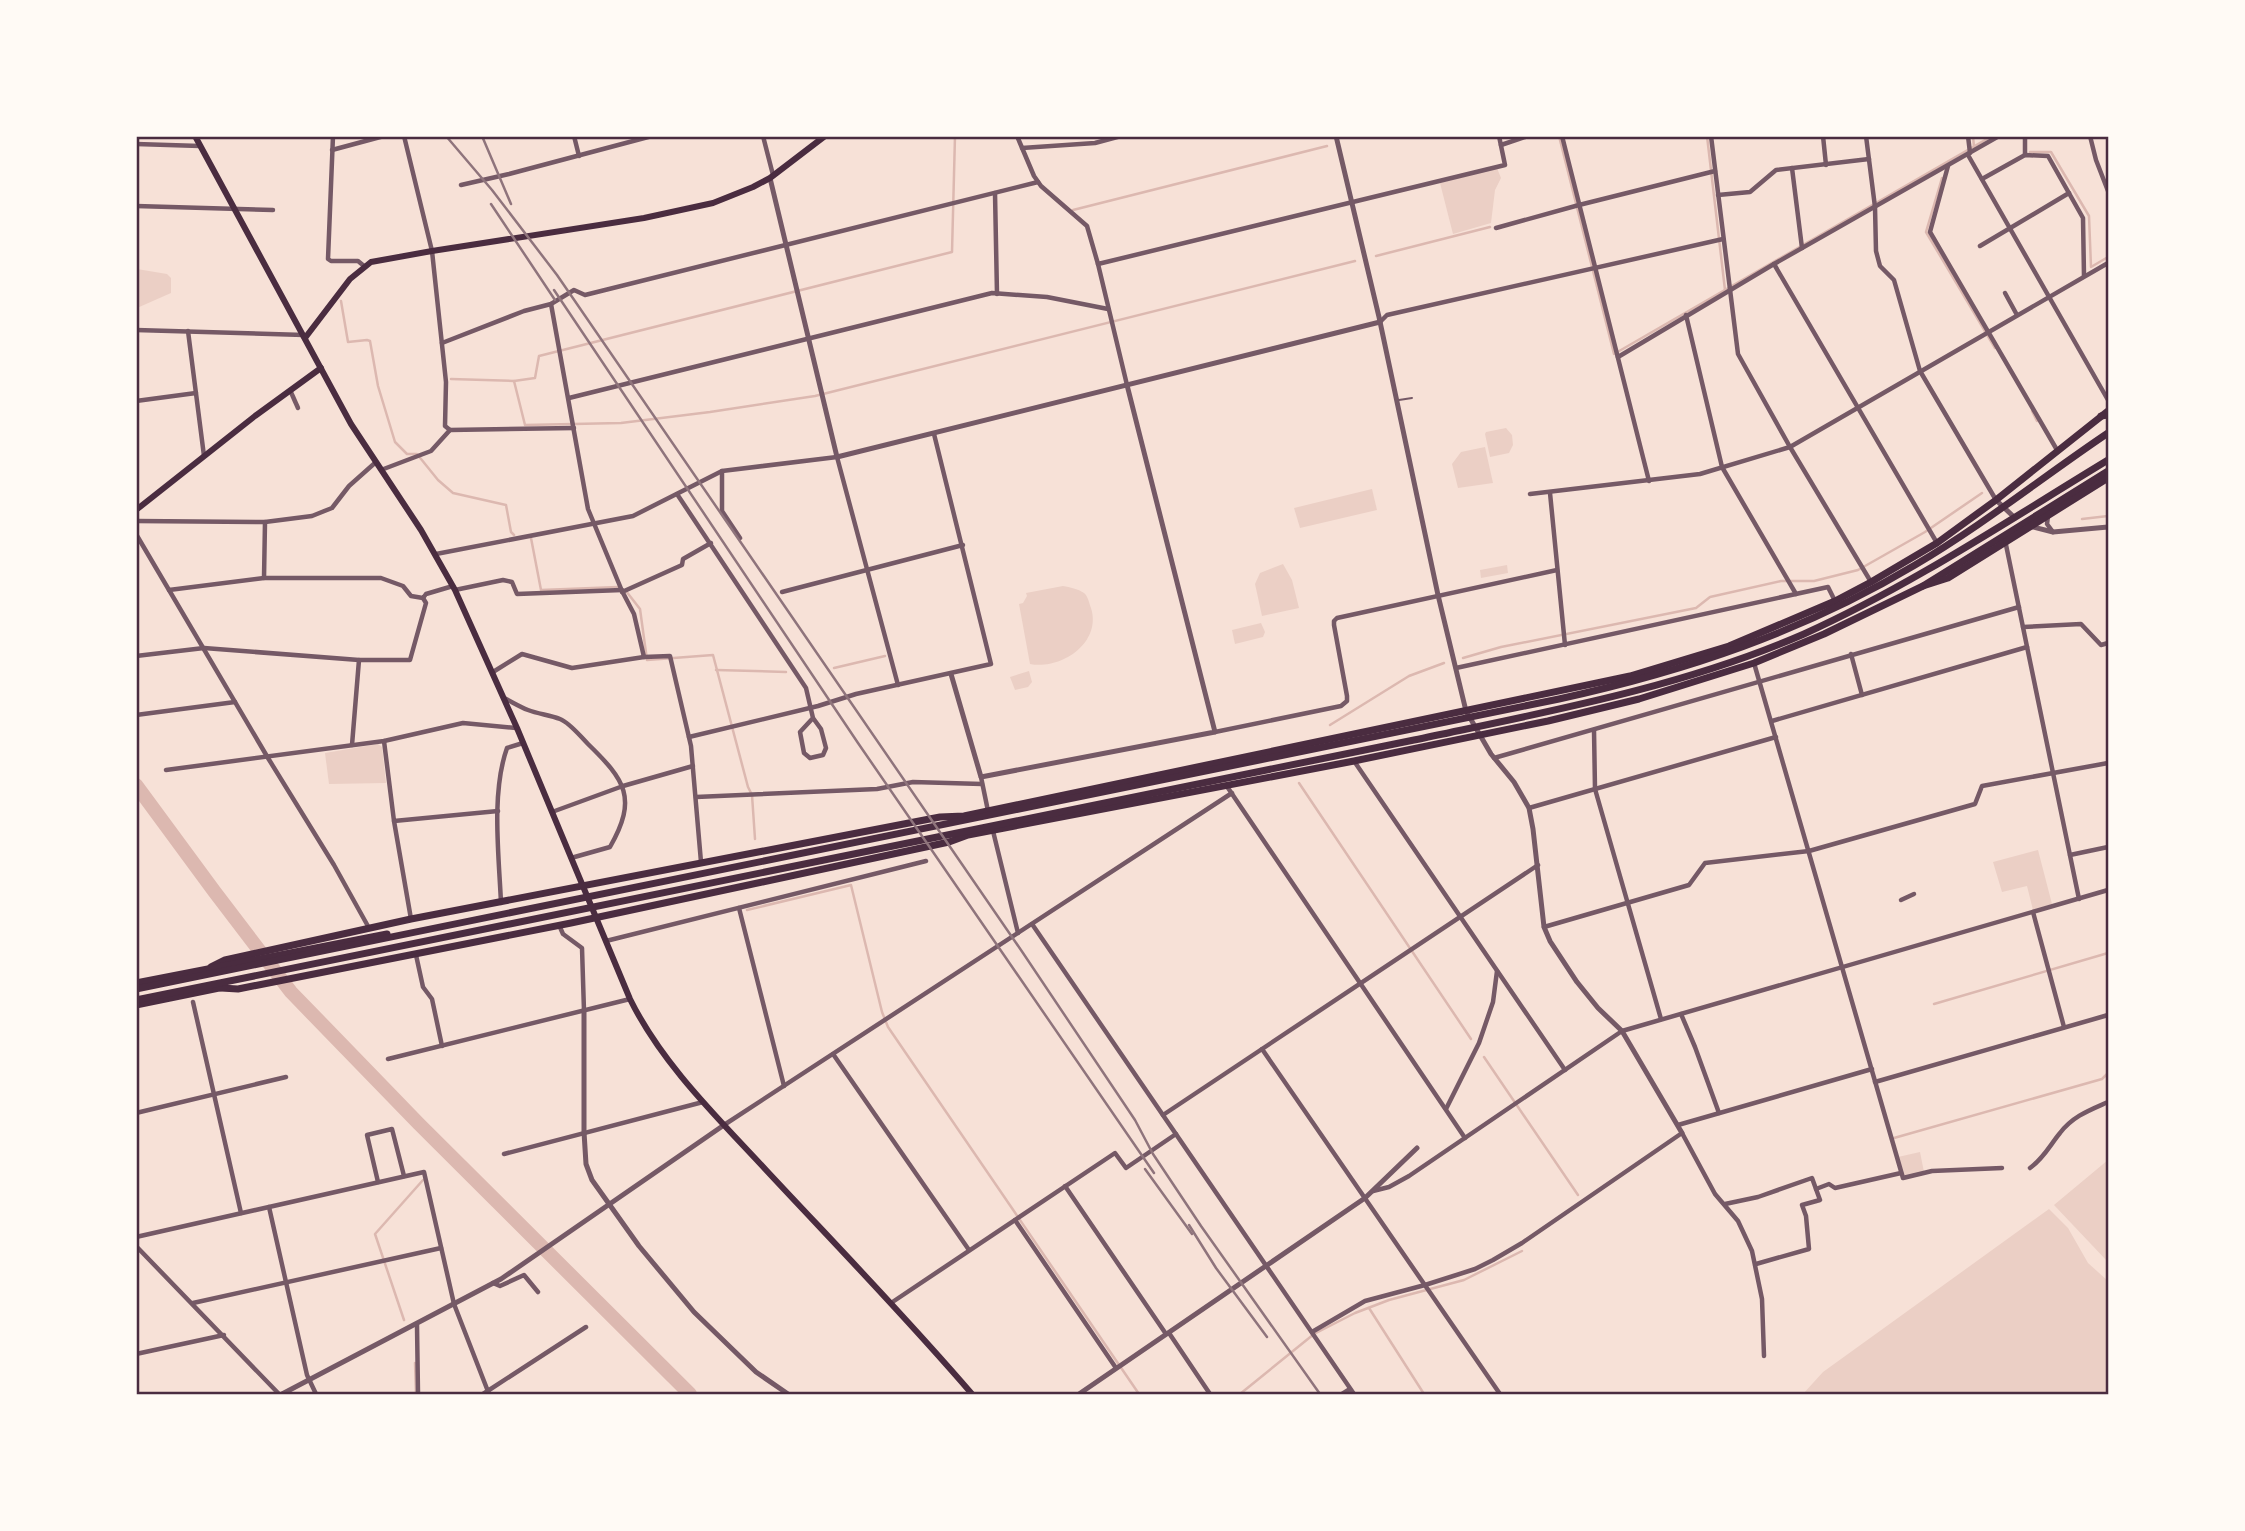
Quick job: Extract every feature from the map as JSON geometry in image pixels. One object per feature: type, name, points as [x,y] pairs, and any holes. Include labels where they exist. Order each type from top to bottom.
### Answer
[{"type":"highway","points":[[612,889],[1630,676],[1729,646],[1835,601],[1937,542],[1996,500],[2106,414]]},
{"type":"highway","points":[[136,989],[1532,705],[1669,672],[1800,625],[1872,589],[1965,534],[2109,433]]},
{"type":"highway","points":[[136,1000],[1387,746],[1623,695],[1762,651],[1842,615],[1919,574],[2109,460]]},
{"type":"highway","points":[[617,905],[947,837],[993,831],[1354,761],[1639,699],[1754,663],[1836,629],[1923,586],[2109,471]]},
{"type":"highway","points":[[1923,586],[1948,578],[2109,478]]},
{"type":"highway","points":[[246,959],[273,948],[411,919],[501,904],[701,862],[940,817],[964,816]]},
{"type":"highway","points":[[292,974],[416,955],[596,918],[950,842],[968,835]]},
{"type":"highway","points":[[136,983],[211,967],[225,960],[279,956],[559,900]]},
{"type":"highway","points":[[136,1005],[221,988],[238,989],[262,980],[564,915]]},
{"type":"main road","points":[[195,136],[351,424],[436,554],[454,588],[524,743],[630,999],[647,1031],[724,1125],[972,1395]]},
{"type":"main road","points":[[304,337],[350,279],[364,266],[383,259],[644,218],[713,203],[771,177],[825,136]]},
{"type":"main road","points":[[136,510],[321,368]]},
{"type":"street","points":[[332,136],[328,259],[358,261],[364,266]]},
{"type":"street","points":[[332,150],[384,136]]},
{"type":"street","points":[[404,136],[432,251],[446,382],[445,426],[450,430],[574,428]]},
{"type":"street","points":[[574,136],[579,156]]},
{"type":"street","points":[[460,185],[652,136]]},
{"type":"street","points":[[763,136],[785,246],[837,457],[898,685]]},
{"type":"street","points":[[1017,136],[1038,183],[1087,226],[1215,732]]},
{"type":"street","points":[[1022,148],[1095,143],[1121,136]]},
{"type":"street","points":[[1336,136],[1353,201],[1438,595],[1466,710],[1494,758],[1514,782],[1529,808],[1544,927],[1550,941],[1577,982],[1598,1008],[1622,1031],[1716,1194],[1738,1221],[1756,1264],[1762,1299],[1764,1356]]},
{"type":"street","points":[[1098,264],[1505,165],[1499,136]]},
{"type":"street","points":[[1501,145],[1528,136]]},
{"type":"street","points":[[1562,136],[1649,481]]},
{"type":"street","points":[[1711,136],[1738,354],[1871,582]]},
{"type":"street","points":[[1823,136],[1826,164]]},
{"type":"street","points":[[1866,136],[1875,207],[1875,251],[1880,266],[1894,280],[1920,371],[1996,500],[2022,525],[2053,532],[2109,527]]},
{"type":"street","points":[[1968,136],[1969,154],[1982,179],[2109,400]]},
{"type":"street","points":[[1618,357],[1686,315],[1999,136]]},
{"type":"street","points":[[2025,136],[2025,155]]},
{"type":"street","points":[[2090,136],[2096,160],[2109,191]]},
{"type":"street","points":[[136,144],[201,146]]},
{"type":"street","points":[[1982,179],[2025,155],[2048,156],[2083,218],[2084,276]]},
{"type":"street","points":[[1718,195],[1750,192],[1776,170],[1869,159]]},
{"type":"street","points":[[1948,165],[1930,232],[2057,450]]},
{"type":"street","points":[[1792,168],[1802,248]]},
{"type":"street","points":[[1496,229],[1715,171]]},
{"type":"street","points":[[442,343],[524,311],[551,304],[574,290],[585,295],[1038,183]]},
{"type":"street","points":[[995,193],[997,294]]},
{"type":"street","points":[[1980,246],[2069,193]]},
{"type":"street","points":[[136,206],[273,211]]},
{"type":"street","points":[[436,554],[633,516],[722,471],[837,457],[1380,322],[1387,315],[1723,239]]},
{"type":"street","points":[[1530,494],[1700,474],[1790,447],[2109,263]]},
{"type":"street","points":[[1774,264],[1937,542]]},
{"type":"street","points":[[569,398],[992,293],[1046,297],[1108,309]]},
{"type":"street","points":[[2005,293],[2017,315]]},
{"type":"street","points":[[551,304],[588,509],[622,591],[635,614],[644,657]]},
{"type":"street","points":[[1686,315],[1722,467],[1796,594]]},
{"type":"street","points":[[136,330],[304,337]]},
{"type":"street","points":[[188,331],[204,456]]},
{"type":"street","points":[[290,390],[298,408]]},
{"type":"street","points":[[136,401],[196,393]]},
{"type":"street","points":[[382,470],[431,451],[450,430]]},
{"type":"street","points":[[690,737],[856,694],[991,664],[933,434]]},
{"type":"street","points":[[136,521],[265,522],[312,516],[332,508],[349,486],[376,462]]},
{"type":"street","points":[[722,471],[722,511],[740,538]]},
{"type":"street","points":[[1550,493],[1565,645]]},
{"type":"street","points":[[677,494],[806,688],[813,718],[820,726],[826,748],[823,755],[812,758],[804,753],[800,735],[802,728],[813,718]]},
{"type":"street","points":[[2053,532],[2046,519],[2056,503]]},
{"type":"street","points":[[264,578],[265,522]]},
{"type":"street","points":[[136,534],[369,928]]},
{"type":"street","points":[[2004,536],[2079,899]]},
{"type":"street","points":[[423,598],[426,594],[503,580],[512,582],[517,594],[622,591],[682,565],[683,559],[711,543]]},
{"type":"street","points":[[782,592],[963,545]]},
{"type":"street","points":[[981,777],[1341,706],[1348,696],[1335,619],[1558,570]]},
{"type":"street","points":[[169,590],[264,578],[381,578],[403,586],[411,596],[423,598]]},
{"type":"street","points":[[1456,668],[1828,587],[1835,601]]},
{"type":"street","points":[[136,656],[204,648],[359,660],[410,660],[426,603],[423,598]]},
{"type":"street","points":[[1494,758],[2019,607]]},
{"type":"street","points":[[2023,626],[2081,624],[2101,645],[2109,643]]},
{"type":"street","points":[[1772,721],[2027,647]]},
{"type":"street","points":[[493,671],[522,654],[572,668],[644,657],[670,656],[690,737],[701,862]]},
{"type":"street","points":[[1851,654],[1862,695]]},
{"type":"street","points":[[352,745],[359,660]]},
{"type":"street","points":[[1754,663],[1903,1178],[1931,1171],[2002,1168]]},
{"type":"street","points":[[951,674],[981,777],[988,811]]},
{"type":"street","points":[[504,697],[528,710],[562,719],[611,766],[623,786],[626,796],[625,810],[610,847],[571,858]]},
{"type":"street","points":[[136,715],[235,702]]},
{"type":"street","points":[[166,770],[383,741],[463,723],[517,728]]},
{"type":"street","points":[[1594,730],[1595,789],[1661,1020]]},
{"type":"street","points":[[1529,808],[1776,737]]},
{"type":"street","points":[[383,741],[411,919]]},
{"type":"street","points":[[501,904],[498,811],[503,760],[507,748],[524,743]]},
{"type":"street","points":[[1354,761],[1565,1070]]},
{"type":"street","points":[[1544,927],[1689,885],[1705,863],[1809,851],[1975,804],[1982,786],[2109,763]]},
{"type":"street","points":[[551,812],[623,786],[693,766]]},
{"type":"street","points":[[696,797],[877,789],[913,782],[982,784]]},
{"type":"street","points":[[1226,785],[1465,1138]]},
{"type":"street","points":[[136,1246],[280,1395],[494,1283],[724,1125],[1232,793]]},
{"type":"street","points":[[394,821],[498,811]]},
{"type":"street","points":[[993,831],[1018,933]]},
{"type":"street","points":[[2070,855],[2109,847]]},
{"type":"street","points":[[606,942],[926,861]]},
{"type":"street","points":[[1163,1115],[1538,865]]},
{"type":"street","points":[[1373,1191],[1389,1187],[1409,1175],[1622,1031],[2109,890]]},
{"type":"street","points":[[1901,900],[1914,894]]},
{"type":"street","points":[[739,908],[783,1086]]},
{"type":"street","points":[[2033,912],[2064,1027]]},
{"type":"street","points":[[1032,924],[1354,1395]]},
{"type":"street","points":[[559,925],[563,934],[582,948],[584,1132],[586,1164],[592,1180],[639,1246],[694,1312],[756,1372],[788,1395]]},
{"type":"street","points":[[416,955],[423,987],[432,999],[442,1046]]},
{"type":"street","points":[[1446,1110],[1484,1029],[1493,1002],[1497,971]]},
{"type":"street","points":[[388,1059],[630,999]]},
{"type":"street","points":[[192,1002],[241,1213]]},
{"type":"street","points":[[1681,1014],[1719,1113]]},
{"type":"street","points":[[1875,1082],[2109,1015]]},
{"type":"street","points":[[1262,1049],[1500,1395]]},
{"type":"street","points":[[833,1054],[969,1251]]},
{"type":"street","points":[[1678,1125],[1872,1069]]},
{"type":"street","points":[[136,1113],[286,1077]]},
{"type":"street","points":[[504,1154],[705,1102]]},
{"type":"street","points":[[2030,1168],[2041,1160],[2061,1131],[2074,1119],[2109,1102]]},
{"type":"street","points":[[378,1182],[366,1135],[393,1129],[404,1176]]},
{"type":"street","points":[[1312,1332],[1365,1301],[1426,1286],[1475,1269],[1522,1243],[1682,1133]]},
{"type":"street","points":[[890,1303],[1115,1153],[1126,1168],[1176,1134]]},
{"type":"street","points":[[1079,1395],[1365,1198],[1417,1148]]},
{"type":"street","points":[[136,1237],[424,1172],[454,1304],[486,1394],[586,1327]]},
{"type":"street","points":[[1816,1189],[1829,1184],[1835,1188],[1902,1173]]},
{"type":"street","points":[[1725,1204],[1758,1197],[1812,1178],[1819,1200],[1802,1205],[1809,1249],[1756,1264]]},
{"type":"street","points":[[1065,1186],[1210,1395]]},
{"type":"street","points":[[269,1207],[309,1380],[316,1395]]},
{"type":"street","points":[[1015,1219],[1119,1366]]},
{"type":"street","points":[[193,1303],[441,1248]]},
{"type":"street","points":[[494,1283],[500,1286],[524,1275],[538,1293]]},
{"type":"street","points":[[416,1325],[418,1395]]},
{"type":"street","points":[[136,1354],[224,1335]]},
{"type":"street","points":[[1342,1395],[1350,1389]]},
{"type":"lane","points":[[1397,400],[1412,398]]},
{"type":"shaded area","points":[[1497,168],[1501,178],[1495,190],[1491,223],[1453,234],[1440,183]]},
{"type":"shaded area","points":[[137,269],[167,274],[171,278],[171,293],[137,308]]},
{"type":"shaded area","points":[[1506,428],[1512,435],[1513,445],[1509,453],[1490,457],[1486,432]]},
{"type":"shaded area","points":[[1485,447],[1493,483],[1458,488],[1452,464],[1461,452]]},
{"type":"shaded area","points":[[1372,489],[1377,510],[1300,528],[1294,508]]},
{"type":"shaded area","points":[[1283,564],[1292,580],[1299,608],[1262,616],[1255,584],[1260,573]]},
{"type":"shaded area","points":[[1507,565],[1508,573],[1481,578],[1480,570]]},
{"type":"shaded area","points":[[1063,586],[1079,590],[1086,596],[1093,621],[1090,632],[1085,643],[1066,658],[1042,665],[1030,664],[1019,604],[1023,603],[1026,593]]},
{"type":"shaded area","points":[[1261,623],[1265,632],[1263,637],[1235,644],[1232,630]]},
{"type":"shaded area","points":[[1029,671],[1032,682],[1028,687],[1015,690],[1010,677]]},
{"type":"shaded area","points":[[378,744],[382,747],[386,783],[329,784],[325,753]]},
{"type":"shaded area","points":[[2038,850],[2052,904],[2033,910],[2027,886],[2002,892],[1993,862]]},
{"type":"shaded area","points":[[1920,1152],[1924,1172],[1904,1176],[1898,1157]]},
{"type":"shaded area","points":[[2108,1160],[2108,1262],[2054,1205]]},
{"type":"shaded area","points":[[2049,1209],[2068,1228],[2088,1263],[2108,1281],[2108,1394],[1803,1394],[1823,1372]]},
{"type":"waterway","points":[[451,379],[514,381],[535,378],[539,356],[952,252],[955,136]]},
{"type":"waterway","points":[[1559,136],[1614,354],[1992,136]]},
{"type":"waterway","points":[[1707,136],[1725,290]]},
{"type":"waterway","points":[[1973,136],[1974,147]]},
{"type":"waterway","points":[[1073,210],[1327,146]]},
{"type":"waterway","points":[[2030,152],[2051,152],[2089,216],[2091,267],[2108,257]]},
{"type":"waterway","points":[[1942,178],[1926,232],[1995,348]]},
{"type":"waterway","points":[[1376,256],[1490,227]]},
{"type":"waterway","points":[[514,381],[525,425],[621,423],[710,412],[815,396],[1355,261]]},
{"type":"waterway","points":[[341,301],[348,342],[370,341],[378,386],[395,442],[407,454],[417,454],[438,480],[453,493],[506,505],[511,532],[514,535]]},
{"type":"waterway","points":[[2032,411],[2037,421]]},
{"type":"waterway","points":[[1463,658],[1501,647],[1696,608],[1710,597],[1781,581],[1814,581],[1858,570],[1925,532],[1982,493]]},
{"type":"waterway","points":[[2082,519],[2108,516]]},
{"type":"waterway","points":[[531,538],[541,590],[618,587]]},
{"type":"waterway","points":[[626,591],[640,609],[647,660],[713,655],[752,795],[755,839]]},
{"type":"waterway","points":[[834,668],[885,656]]},
{"type":"waterway","points":[[1330,725],[1409,676],[1444,663]]},
{"type":"waterway","points":[[716,670],[786,672]]},
{"type":"waterway","points":[[1299,783],[1471,1039]]},
{"type":"waterway","points":[[136,785],[291,992],[419,1124],[690,1394]]},
{"type":"waterway","points":[[747,910],[851,885],[888,1027],[1139,1394]]},
{"type":"waterway","points":[[1934,1004],[2108,953]]},
{"type":"waterway","points":[[1484,1057],[1578,1195]]},
{"type":"waterway","points":[[1894,1138],[2102,1079],[2108,1073]]},
{"type":"waterway","points":[[447,1159],[451,1156]]},
{"type":"waterway","points":[[404,1320],[375,1234],[423,1180]]},
{"type":"waterway","points":[[1240,1394],[1314,1334],[1355,1313],[1389,1300],[1464,1280],[1522,1251]]},
{"type":"waterway","points":[[1369,1308],[1424,1394]]},
{"type":"waterway","points":[[415,1363],[416,1394]]},
{"type":"railway","points":[[446,136],[492,190],[557,275],[1023,953],[1135,1120],[1153,1154],[1201,1226],[1320,1394]]},
{"type":"railway","points":[[482,136],[511,204]]},
{"type":"railway","points":[[491,204],[555,300]]},
{"type":"railway","points":[[554,290],[858,743],[1154,1173]]},
{"type":"railway","points":[[1145,1169],[1192,1234]]},
{"type":"railway","points":[[1189,1225],[1216,1268],[1267,1337]]}]
